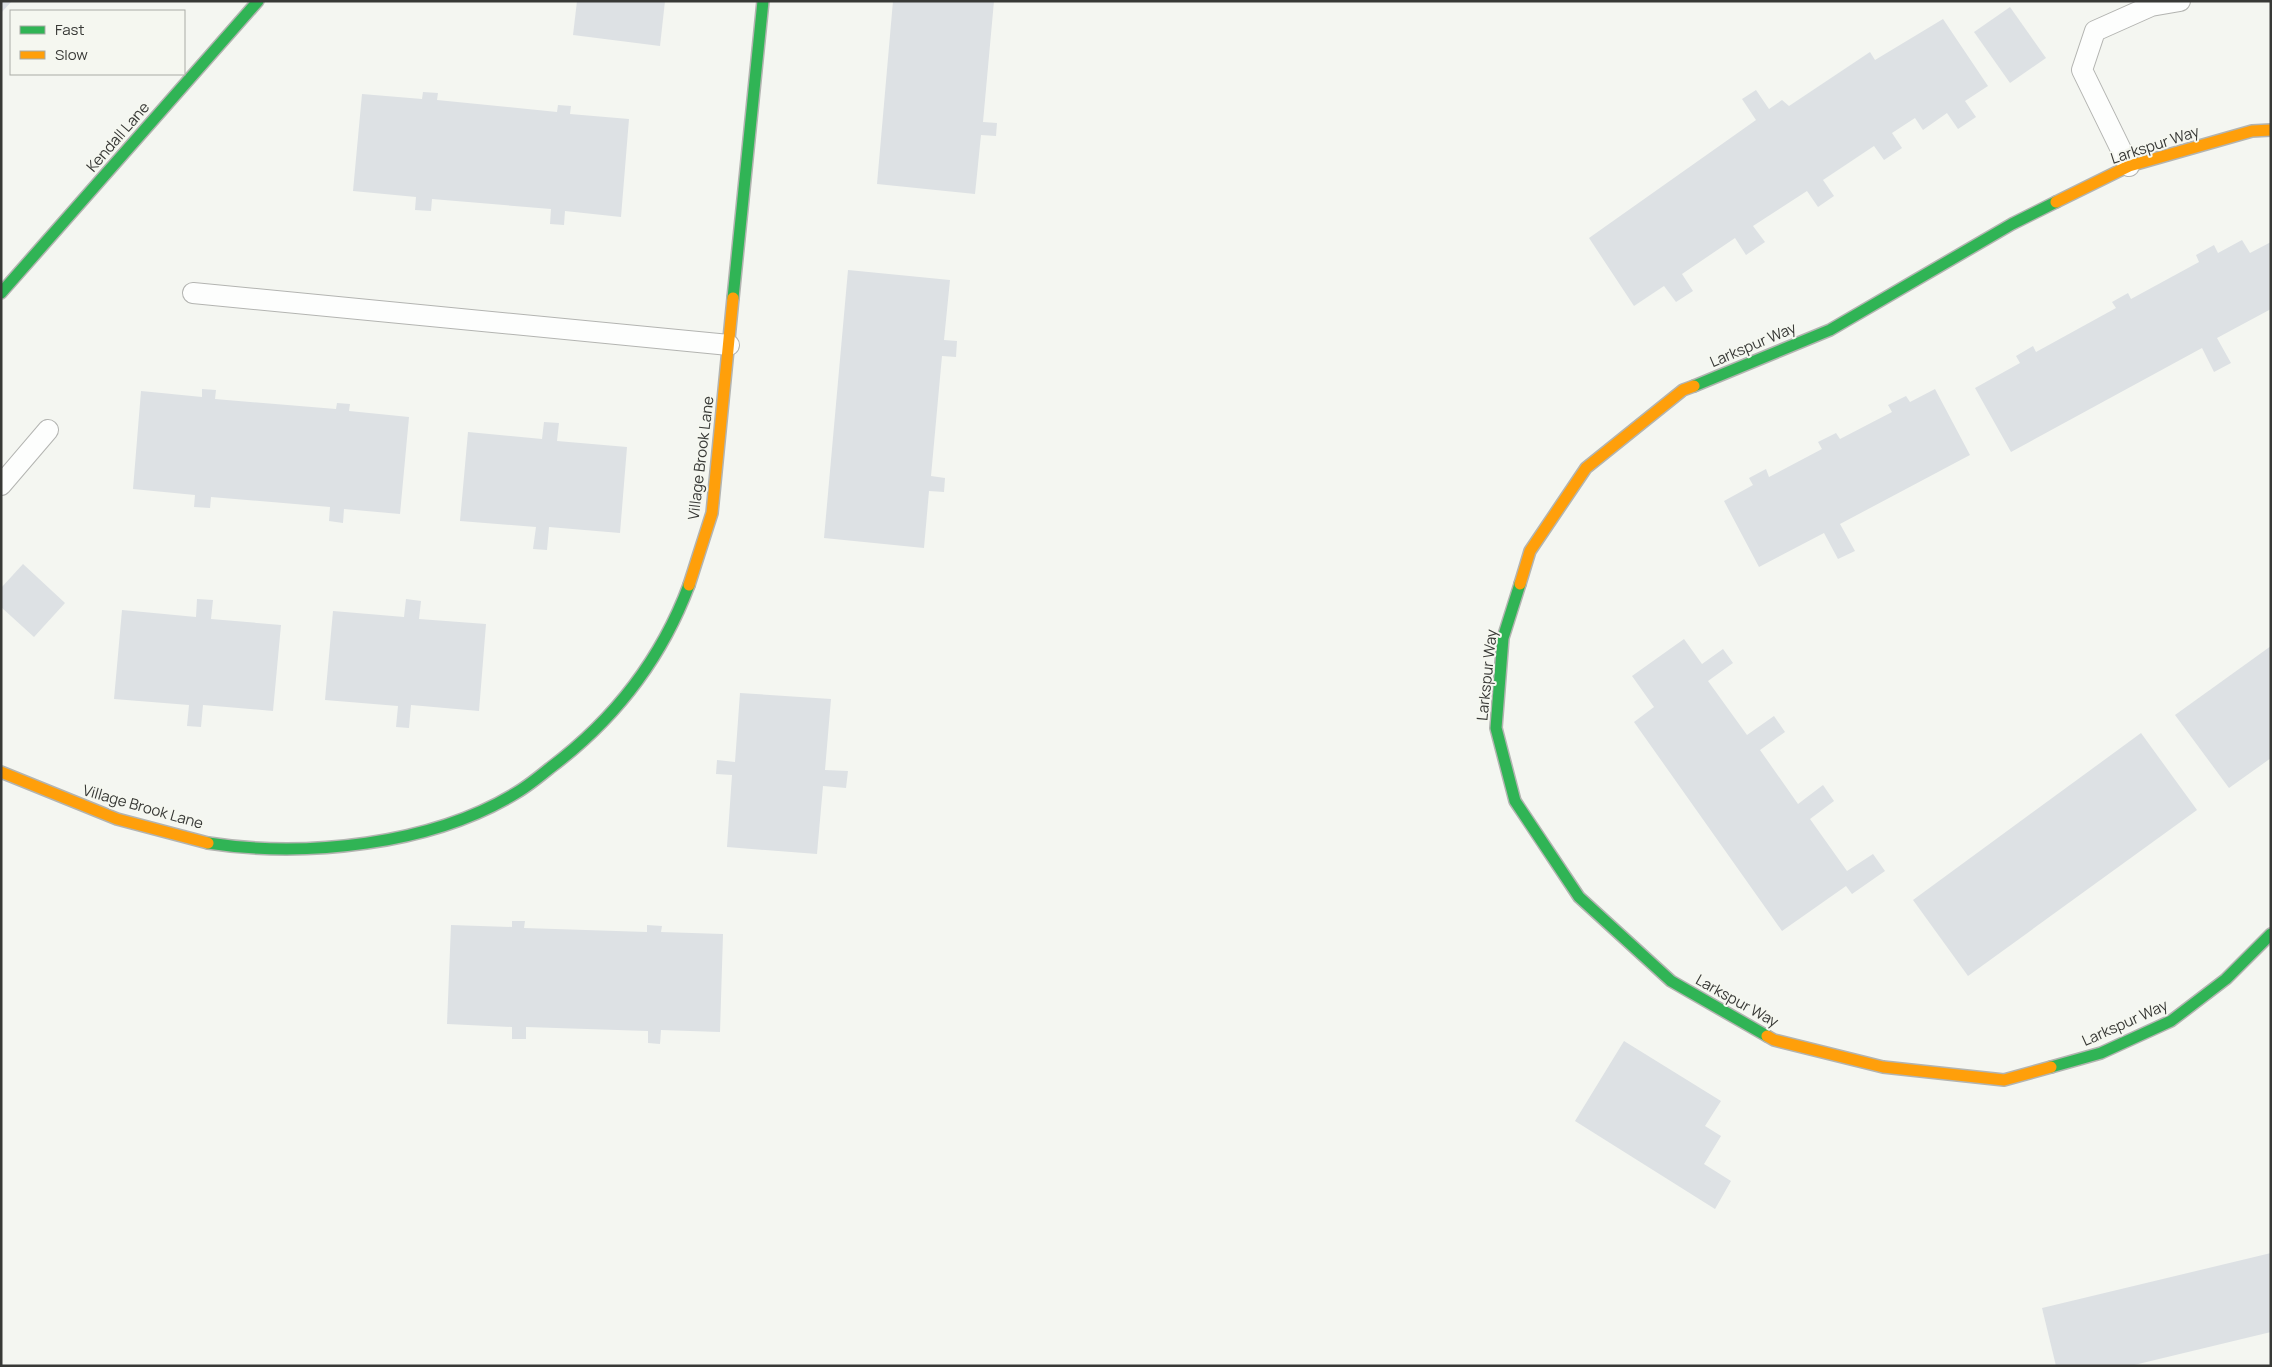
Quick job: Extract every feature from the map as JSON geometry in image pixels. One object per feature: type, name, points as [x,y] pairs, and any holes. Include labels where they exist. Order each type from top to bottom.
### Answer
[{"type":"street","name":"Kendall Lane","points":[[1,293],[258,1]]},
{"type":"street","name":"Village Brook Lane","points":[[1,772],[46,792],[109,815],[175,835],[238,847],[314,848],[382,839],[448,824],[512,796],[578,749],[628,696],[664,642],[693,577],[712,513],[763,1]]},
{"type":"street","name":"Larkspur Way","points":[[2271,130],[2252,131],[2129,166],[2012,224],[1830,330],[1683,390],[1586,468],[1530,551],[1503,638],[1496,728],[1515,801],[1579,897],[1671,981],[1774,1040],[1883,1067],[2004,1080],[2101,1053],[2171,1022],[2226,979],[2271,934]]},
{"type":"lane","points":[[2129,166],[2082,70],[2095,31],[2151,6],[2180,1]]},
{"type":"lane","points":[[193,293],[729,345]]},
{"type":"lane","points":[[1,485],[48,430]]},
{"type":"building","points":[[1,1],[12,1],[1,13]]},
{"type":"building","points":[[577,1],[665,1],[660,46],[573,35]]},
{"type":"building","points":[[893,1],[994,1],[983,122],[997,123],[996,136],[981,135],[975,194],[877,184]]},
{"type":"building","points":[[2010,7],[2046,58],[2010,83],[1974,32]]},
{"type":"building","points":[[1943,19],[1988,86],[1965,101],[1976,117],[1958,129],[1947,113],[1923,130],[1915,118],[1892,133],[1902,148],[1884,160],[1874,146],[1823,180],[1834,196],[1818,207],[1807,191],[1753,226],[1765,242],[1746,255],[1735,238],[1682,274],[1693,291],[1676,302],[1664,286],[1634,306],[1589,238],[1756,120],[1742,99],[1756,90],[1769,109],[1782,100],[1789,106],[1870,52],[1875,60]]},
{"type":"building","points":[[423,92],[438,93],[437,100],[557,112],[558,105],[571,106],[570,114],[629,119],[621,217],[565,211],[564,225],[550,224],[551,209],[432,199],[431,211],[415,210],[416,197],[353,191],[362,94],[422,99]]},
{"type":"building","points":[[2242,240],[2250,253],[2271,242],[2271,309],[2217,338],[2231,363],[2214,372],[2202,348],[2011,452],[1975,388],[2020,363],[2016,356],[2033,346],[2036,352],[2116,308],[2112,302],[2128,293],[2131,299],[2199,262],[2196,255],[2214,245],[2218,253]]},
{"type":"building","points":[[848,270],[950,280],[944,340],[957,341],[956,357],[942,356],[931,476],[945,478],[944,492],[929,491],[924,548],[824,538]]},
{"type":"building","points":[[202,389],[216,390],[215,399],[336,409],[337,403],[350,404],[349,411],[409,417],[400,514],[344,509],[343,523],[329,521],[330,507],[211,497],[210,508],[194,507],[195,495],[133,489],[141,391],[202,397]]},
{"type":"building","points":[[1935,389],[1970,455],[1840,524],[1855,551],[1838,559],[1824,533],[1759,567],[1724,501],[1753,485],[1749,478],[1766,469],[1769,477],[1822,449],[1818,442],[1836,433],[1840,439],[1892,412],[1888,405],[1906,396],[1910,402]]},
{"type":"building","points":[[544,422],[559,423],[557,441],[627,447],[620,533],[549,527],[547,550],[533,549],[536,527],[460,521],[468,432],[542,439]]},
{"type":"building","points":[[23,564],[65,603],[34,637],[1,607],[1,588]]},
{"type":"building","points":[[197,599],[213,600],[211,619],[281,625],[273,711],[203,705],[201,727],[187,726],[189,705],[114,699],[122,610],[196,617]]},
{"type":"building","points":[[406,599],[421,601],[419,619],[486,624],[479,711],[411,705],[409,728],[396,727],[398,706],[325,700],[333,611],[404,617]]},
{"type":"building","points":[[1684,639],[1702,664],[1723,649],[1733,663],[1708,681],[1747,735],[1774,716],[1785,732],[1760,750],[1798,804],[1823,785],[1834,801],[1810,819],[1847,871],[1873,854],[1885,871],[1852,894],[1846,886],[1782,931],[1634,722],[1654,707],[1632,676]]},
{"type":"building","points":[[2271,646],[2271,758],[2229,788],[2175,715]]},
{"type":"building","points":[[740,693],[831,699],[825,770],[848,771],[846,788],[823,786],[817,854],[727,847],[732,775],[716,774],[717,760],[735,762]]},
{"type":"building","points":[[2141,733],[2197,810],[1968,976],[1913,900]]},
{"type":"building","points":[[512,921],[525,921],[524,928],[647,932],[647,925],[662,926],[661,932],[723,934],[720,1032],[661,1030],[660,1044],[648,1043],[648,1031],[526,1027],[526,1039],[512,1039],[512,1027],[447,1024],[451,925],[512,927]]},
{"type":"building","points":[[1624,1041],[1721,1101],[1705,1126],[1721,1136],[1704,1164],[1731,1181],[1715,1209],[1575,1121]]},
{"type":"building","points":[[2271,1253],[2271,1332],[2130,1366],[2056,1366],[2042,1308]]},
{"type":"traffic: fast","points":[[1,293],[258,1]]},
{"type":"traffic: fast","points":[[733,298],[763,1]]},
{"type":"traffic: fast","points":[[1694,386],[1830,330],[2012,224],[2056,202]]},
{"type":"traffic: fast","points":[[1520,584],[1503,638],[1496,728],[1515,801],[1579,897],[1671,981],[1767,1036]]},
{"type":"traffic: fast","points":[[208,843],[285,849],[367,843],[407,836],[446,825],[482,811],[516,793],[573,749],[615,709],[650,663],[678,612],[689,585]]},
{"type":"traffic: fast","points":[[2051,1067],[2101,1053],[2171,1021],[2226,979],[2271,934]]},
{"type":"traffic: slow","points":[[2056,202],[2129,166],[2252,131],[2271,130]]},
{"type":"traffic: slow","points":[[689,585],[712,513],[733,298]]},
{"type":"traffic: slow","points":[[1520,584],[1530,551],[1586,468],[1683,390],[1694,386]]},
{"type":"traffic: slow","points":[[1,772],[117,819],[208,843]]},
{"type":"traffic: slow","points":[[1767,1036],[1774,1040],[1883,1067],[2004,1080],[2051,1067]]}]
